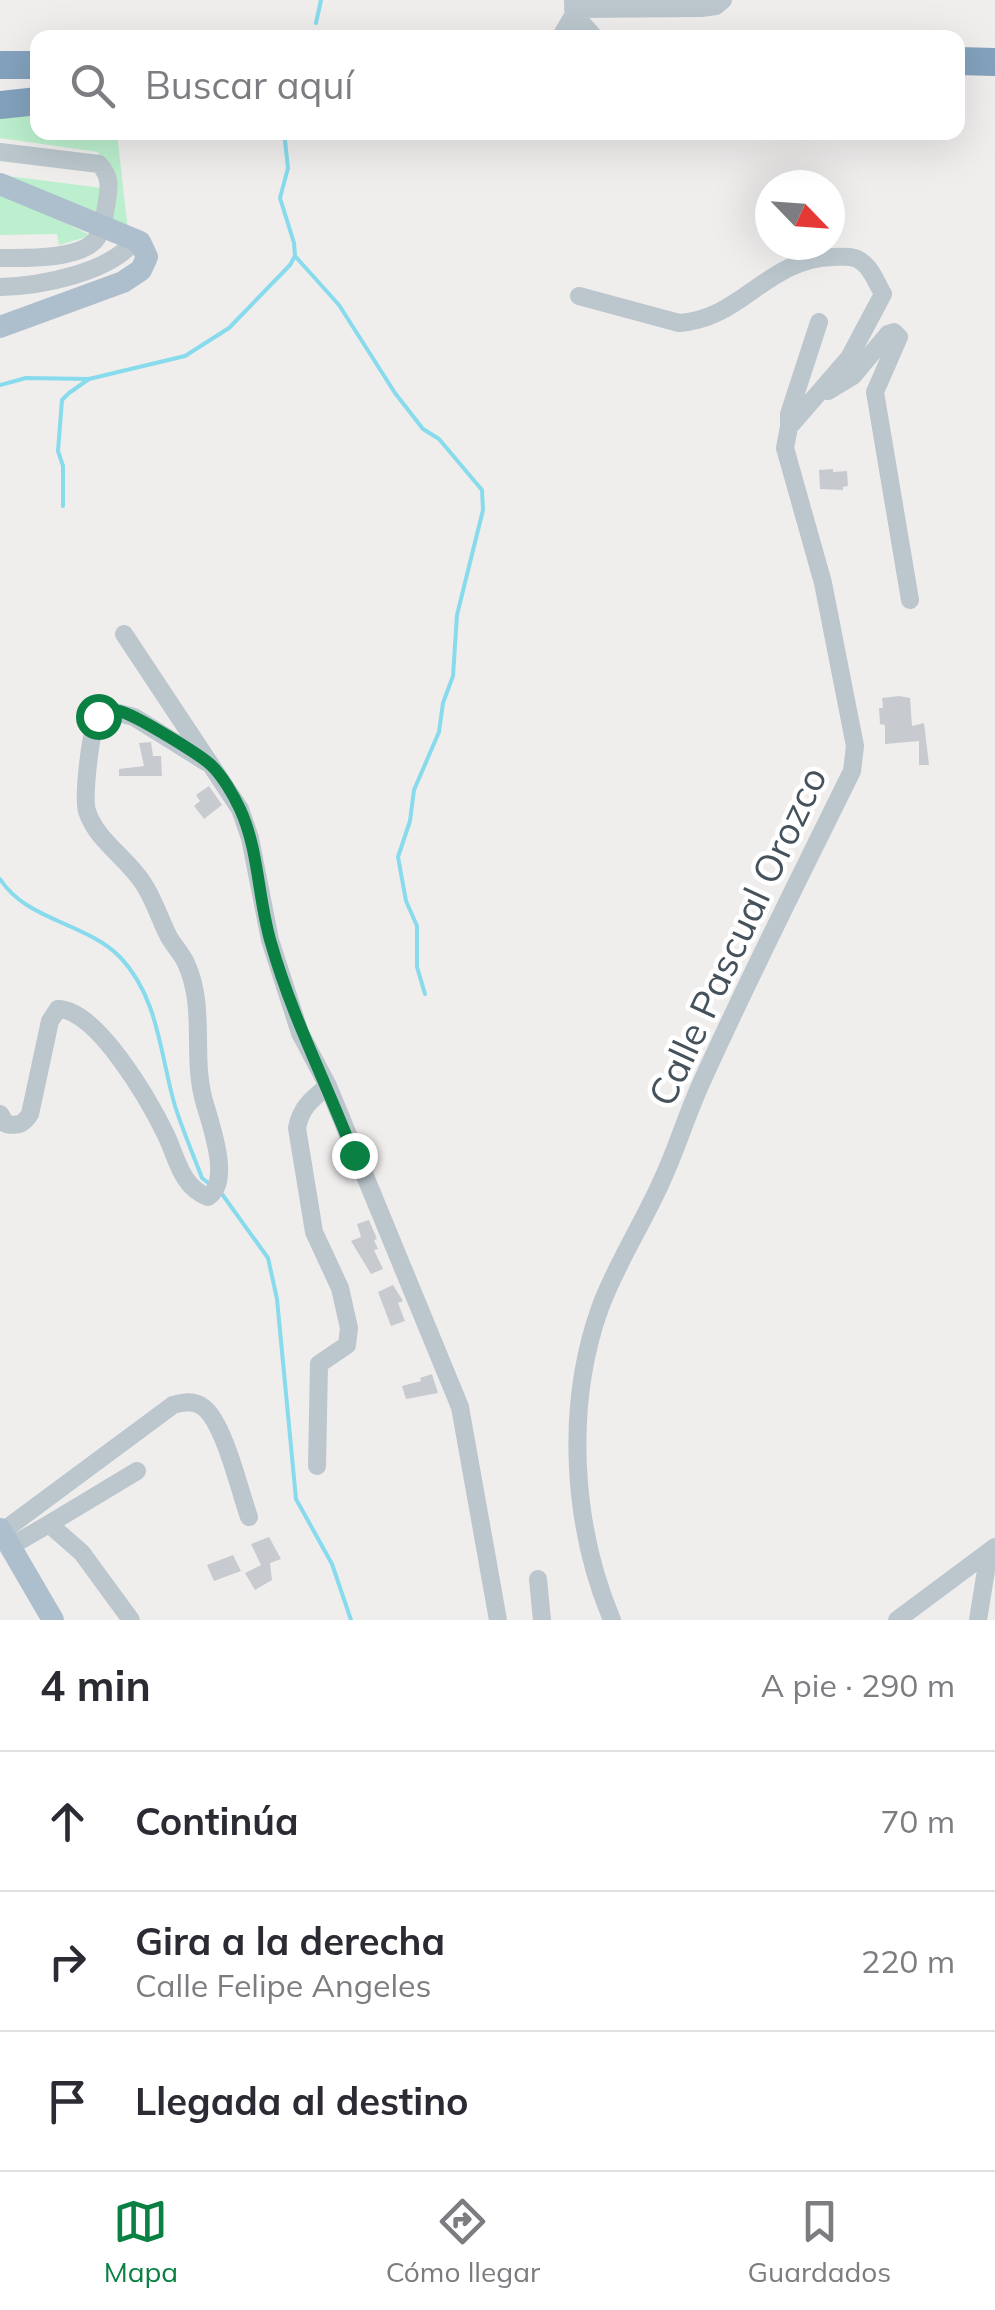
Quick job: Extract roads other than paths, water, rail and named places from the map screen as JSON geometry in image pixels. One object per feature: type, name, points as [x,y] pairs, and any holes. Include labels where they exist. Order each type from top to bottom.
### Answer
[{"type":"highway","points":[[0,47],[30,48]]},
{"type":"highway","points":[[965,61],[995,62]]},
{"type":"highway","points":[[0,64],[30,65]]},
{"type":"highway","points":[[965,78],[995,79]]},
{"type":"highway","points":[[0,105],[30,103]]},
{"type":"main road","points":[[0,184],[135,240],[143,246],[147,258],[141,270],[124,282],[0,328]]},
{"type":"main road","points":[[5,1535],[54,1620]]},
{"type":"street","points":[[573,8],[701,8],[716,6],[723,0]]},
{"type":"street","points":[[573,8],[589,30]]},
{"type":"street","points":[[0,152],[98,164],[108,175],[110,187],[103,226],[95,242],[75,252],[0,258]]},
{"type":"street","points":[[0,286],[50,281],[92,269],[135,240]]},
{"type":"street","points":[[579,296],[679,323],[694,322],[721,313],[799,260],[854,256],[866,264],[883,294],[849,358],[789,427]]},
{"type":"street","name":"Calle Pascual Orozco","points":[[612,1620],[593,1570],[578,1491],[579,1414],[599,1311],[663,1178],[701,1082],[852,771],[855,746],[823,583],[785,448],[789,414],[819,322]]},
{"type":"street","points":[[814,399],[853,376],[888,334],[894,332],[898,336],[875,392],[910,600]]},
{"type":"street","points":[[124,634],[240,809],[250,838],[270,940],[300,1034],[328,1086],[460,1408],[498,1620]]},
{"type":"street","points":[[0,1114],[6,1124],[24,1124],[30,1114],[50,1021],[58,1010],[69,1009],[89,1023],[134,1082],[192,1190],[208,1197],[217,1189],[216,1151],[199,1072],[199,1012],[190,972],[143,882],[98,831],[86,808],[92,734],[98,716],[107,710],[119,710],[134,717],[211,765]]},
{"type":"street","points":[[317,1466],[318,1364],[347,1344],[349,1328],[340,1288],[314,1232],[297,1128],[300,1114],[328,1086]]},
{"type":"street","points":[[5,1535],[173,1405],[186,1402],[196,1403],[210,1414],[250,1517]]},
{"type":"street","points":[[5,1535],[49,1524],[137,1470]]},
{"type":"street","points":[[49,1524],[82,1553],[131,1620]]},
{"type":"street","points":[[897,1620],[992,1550]]},
{"type":"street","points":[[978,1620],[992,1550]]},
{"type":"street","points":[[538,1579],[542,1620]]},
{"type":"waterway","points":[[316,23],[321,0]]},
{"type":"waterway","points":[[63,506],[63,466],[58,451],[62,400],[89,379],[185,356],[229,328],[290,265],[295,256],[294,243],[280,198],[288,168],[285,140]]},
{"type":"waterway","points":[[295,256],[339,305],[423,429],[439,439],[482,490],[483,510],[457,615],[453,676],[443,703],[439,732],[414,790],[410,821],[398,857],[406,901],[417,926],[417,967],[425,994]]},
{"type":"waterway","points":[[0,385],[26,378],[89,379]]},
{"type":"waterway","points":[[0,879],[25,904],[106,945],[133,973],[151,1009],[181,1124],[202,1178],[211,1185]]},
{"type":"waterway","points":[[222,1194],[268,1258],[277,1299],[296,1499],[332,1564],[351,1620]]}]
